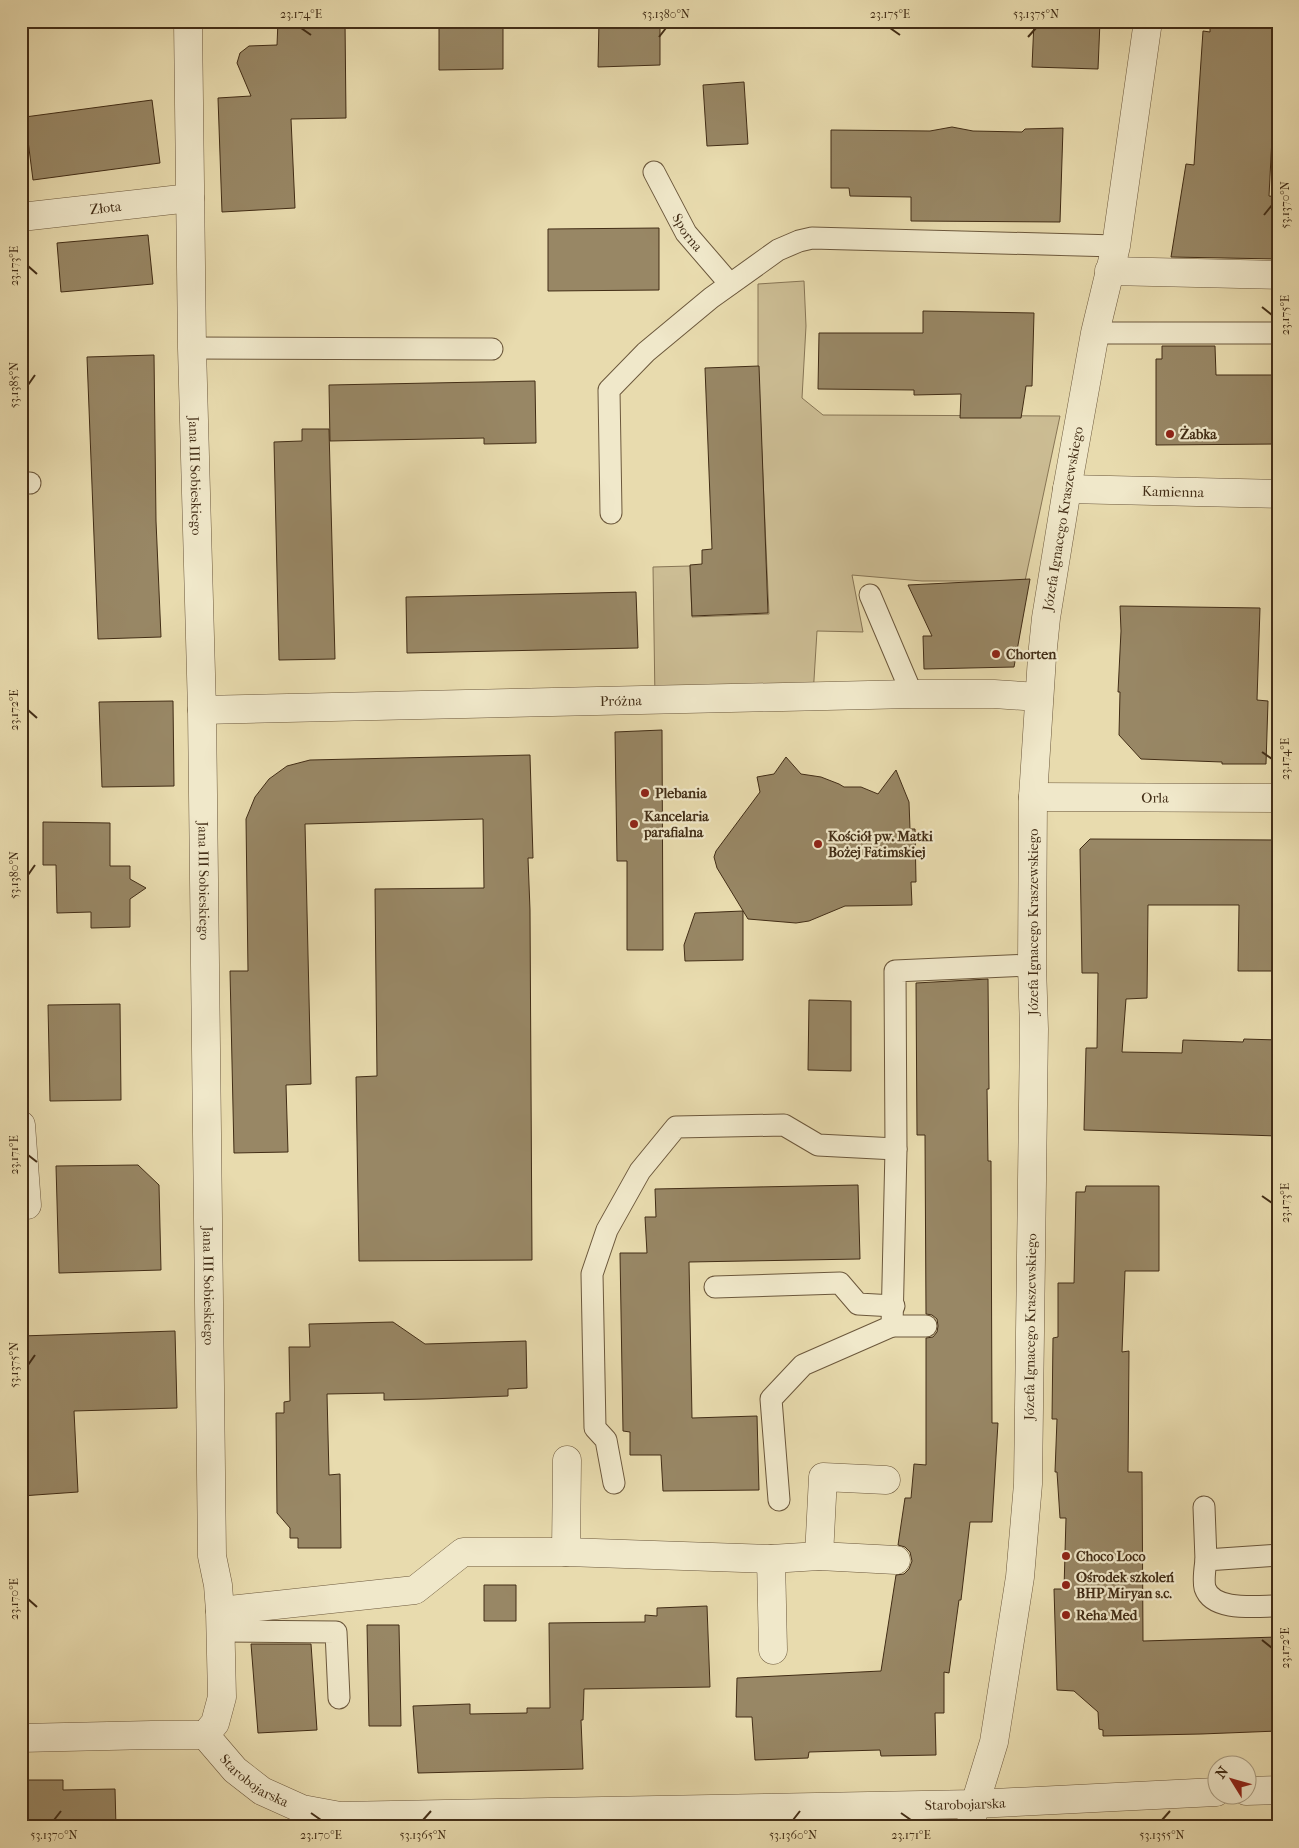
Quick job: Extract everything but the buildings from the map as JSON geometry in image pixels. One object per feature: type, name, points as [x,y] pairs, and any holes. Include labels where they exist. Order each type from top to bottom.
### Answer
[{"type":"street","name":"Jana III Sobieskiego","points":[[188,21],[192,348],[202,710],[212,1556],[220,1609],[222,1698],[215,1723],[205,1736]]},
{"type":"street","name":"Józefa Ignacego Kraszewskiego","points":[[973,1815],[994,1742],[1020,1577],[1028,1484],[1034,1048],[1032,965],[1033,797],[1046,618],[1095,333],[1112,258],[1148,21]]},
{"type":"street","name":"Złota","points":[[21,217],[190,198]]},
{"type":"street","points":[[1112,258],[1278,275]]},
{"type":"street","name":"Kamienna","points":[[1068,489],[1278,494]]},
{"type":"street","name":"Próżna","points":[[202,710],[912,694],[994,694],[1039,697]]},
{"type":"street","name":"Orla","points":[[1033,797],[1278,798]]},
{"type":"street","points":[[21,1125],[27,1205]]},
{"type":"street","points":[[566,1552],[567,1460]]},
{"type":"street","points":[[819,1556],[823,1477],[886,1480]]},
{"type":"street","points":[[220,1609],[415,1590],[463,1552],[566,1552],[770,1559],[819,1556],[896,1560]]},
{"type":"street","points":[[770,1559],[773,1650]]},
{"type":"street","points":[[21,1738],[144,1735],[205,1736]]},
{"type":"street","name":"Starobojarska","points":[[205,1736],[235,1770],[262,1791],[302,1809],[340,1816],[973,1815],[1206,1793]]},
{"type":"street","points":[[1256,1791],[1278,1790]]},
{"type":"lane","name":"Sporna","points":[[654,172],[686,233],[730,284]]},
{"type":"lane","points":[[611,513],[609,390],[646,352],[711,298],[778,250],[812,238],[1112,258]]},
{"type":"lane","points":[[1095,333],[1278,333]]},
{"type":"lane","points":[[192,348],[492,349]]},
{"type":"lane","points":[[870,595],[912,694]]},
{"type":"lane","points":[[893,1316],[896,1149],[895,972],[1032,965]]},
{"type":"lane","points":[[614,1483],[606,1440],[595,1428],[592,1274],[606,1230],[635,1179],[676,1127],[784,1125],[818,1145],[896,1149]]},
{"type":"lane","points":[[715,1287],[840,1283],[858,1304],[926,1326]]},
{"type":"lane","points":[[779,1500],[771,1399],[803,1365],[893,1316]]},
{"type":"lane","points":[[1204,1507],[1205,1587],[1211,1597],[1223,1605],[1278,1606]]},
{"type":"lane","points":[[1206,1560],[1278,1555]]},
{"type":"lane","points":[[220,1609],[336,1632],[339,1698]]},
{"type":"shaded area","points":[[804,281],[806,326],[802,398],[823,415],[1060,416],[1025,581],[922,581],[852,575],[863,632],[817,631],[813,696],[655,700],[653,567],[690,566],[692,617],[769,614],[758,366],[758,284]]},
{"type":"place","name":"Żabka","points":[[1170,434]]},
{"type":"place","name":"Chorten","points":[[996,654]]},
{"type":"place","name":"Plebania","points":[[645,793]]},
{"type":"place","name":"Kancelaria parafialna","points":[[634,824]]},
{"type":"place","name":"Kościół pw. Matki Bożej Fatimskiej","points":[[818,844]]},
{"type":"place","name":"Choco Loco","points":[[1066,1556]]},
{"type":"place","name":"Ośrodek szkoleń BHP Miryan s.c.","points":[[1066,1585]]},
{"type":"place","name":"Reha Med","points":[[1066,1615]]}]
